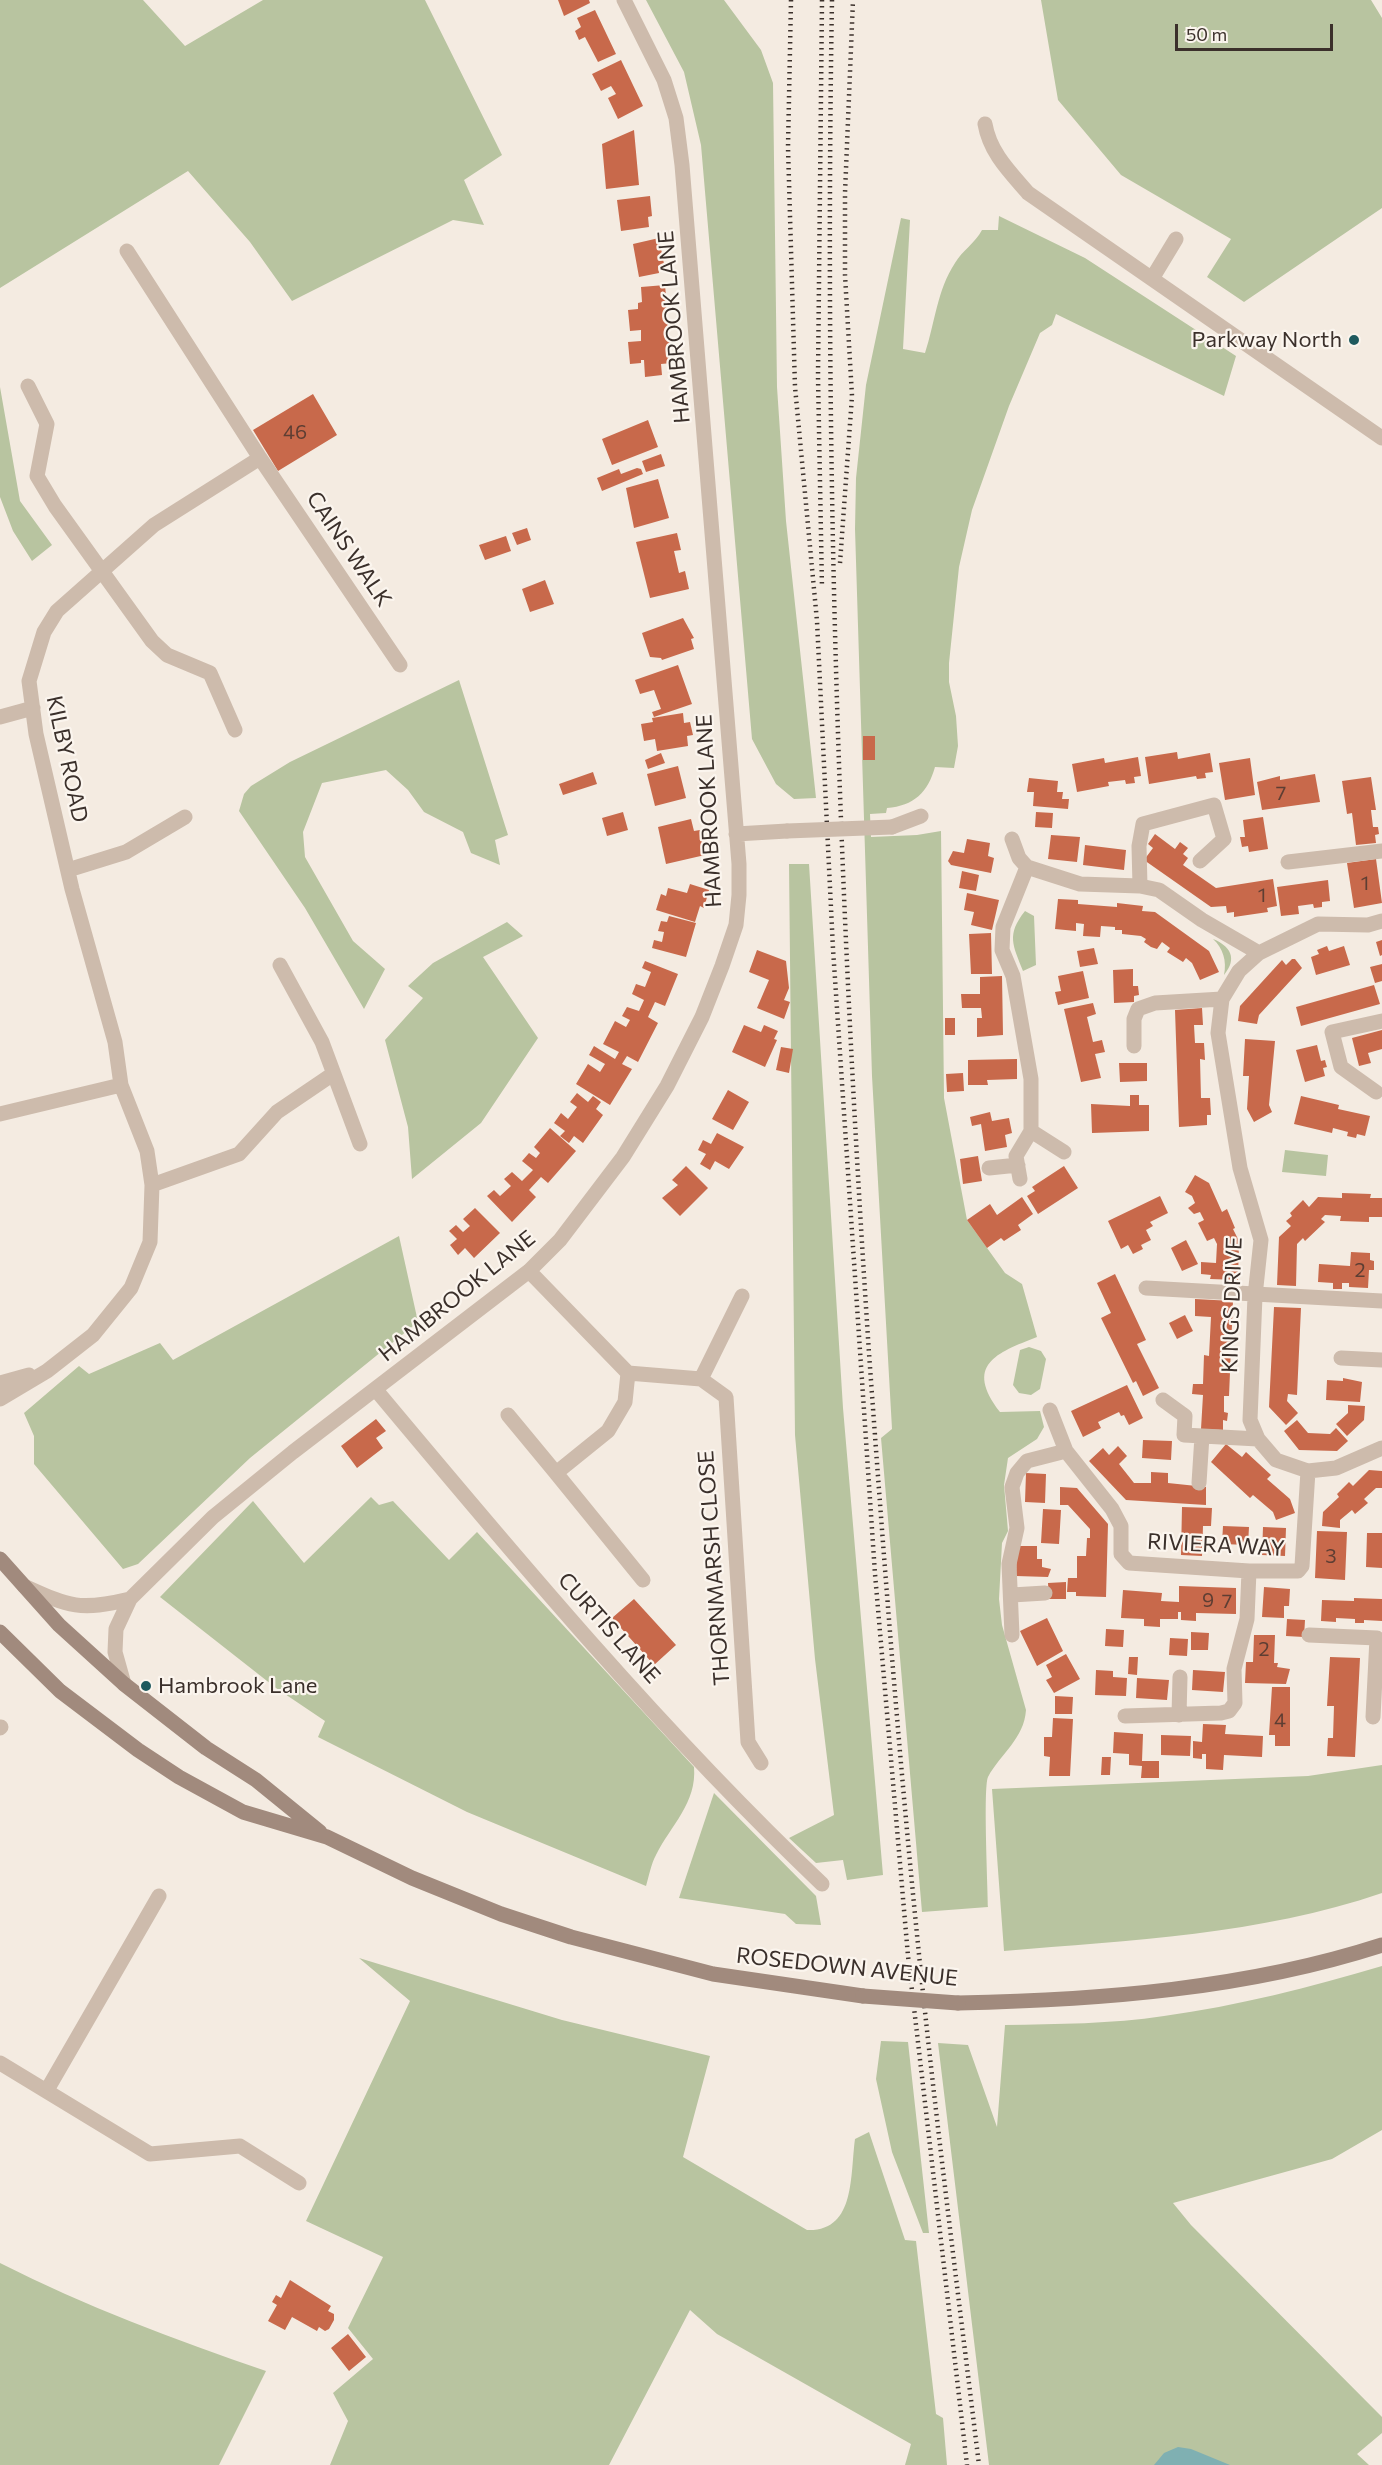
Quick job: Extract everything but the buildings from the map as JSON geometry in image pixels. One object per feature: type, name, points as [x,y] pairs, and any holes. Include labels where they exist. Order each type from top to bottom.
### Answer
[{"type":"street","name":"HAMBROOK LANE","points":[[124,1684],[115,1652],[116,1629],[130,1599],[213,1517],[293,1452],[529,1271],[560,1240],[623,1157],[668,1086],[722,966],[735,926],[739,895],[736,834],[705,427],[678,130],[664,80],[624,0]]},
{"type":"street","points":[[985,124],[993,149],[1028,193],[1382,438]]},
{"type":"street","points":[[1153,278],[1176,239]]},
{"type":"street","points":[[127,251],[260,458]]},
{"type":"street","points":[[28,386],[47,424],[37,476],[55,506],[152,641],[167,655],[210,673],[235,730]]},
{"type":"street","name":"KILBY ROAD","points":[[0,1399],[47,1371],[93,1335],[130,1288],[150,1242],[152,1185],[147,1151],[121,1085],[115,1042],[68,870],[29,681],[44,632],[57,611],[154,525],[260,458]]},
{"type":"street","name":"CAINS WALK","points":[[260,458],[400,665]]},
{"type":"street","points":[[0,717],[33,708]]},
{"type":"street","points":[[1140,886],[1139,846],[1143,824],[1214,805],[1224,839],[1200,861]]},
{"type":"street","points":[[736,834],[892,827],[921,816]]},
{"type":"street","points":[[68,870],[126,852],[185,817]]},
{"type":"street","points":[[1012,839],[1019,858],[1027,867],[1080,884],[1140,886],[1159,890],[1202,920],[1259,953]]},
{"type":"street","points":[[1288,862],[1382,851]]},
{"type":"street","points":[[989,1168],[1019,1172],[1016,1156],[1031,1131],[1031,1079],[1012,976],[1002,950],[1003,927],[1027,867]]},
{"type":"street","name":"KINGS DRIVE","points":[[1382,921],[1368,925],[1318,924],[1259,953],[1239,971],[1222,999],[1218,1033],[1238,1157],[1262,1240],[1255,1296],[1250,1420],[1258,1439],[1276,1460],[1308,1472],[1336,1468],[1382,1448]]},
{"type":"street","points":[[280,965],[322,1042],[360,1144]]},
{"type":"street","points":[[1134,1046],[1134,1019],[1138,1009],[1155,1003],[1222,999]]},
{"type":"street","points":[[1376,1092],[1341,1067],[1332,1032],[1382,1021]]},
{"type":"street","points":[[152,1185],[239,1155],[277,1112],[333,1074]]},
{"type":"street","points":[[0,1114],[121,1085]]},
{"type":"street","points":[[1031,1131],[1064,1152]]},
{"type":"street","points":[[529,1271],[627,1373],[625,1402],[608,1431],[556,1473]]},
{"type":"street","points":[[1146,1288],[1255,1296],[1382,1301]]},
{"type":"street","points":[[701,1379],[742,1296]]},
{"type":"street","points":[[1341,1358],[1382,1360]]},
{"type":"street","name":"KILBY ROAD","points":[[0,1383],[47,1371]]},
{"type":"street","name":"THORNMARSH CLOSE","points":[[627,1373],[701,1379],[726,1396],[748,1742],[761,1763]]},
{"type":"street","name":"CURTIS LANE","points":[[376,1390],[502,1541],[680,1742],[822,1884]]},
{"type":"street","points":[[1163,1400],[1185,1416],[1184,1435],[1258,1439]]},
{"type":"street","name":"RIVIERA WAY","points":[[1050,1410],[1066,1451],[1112,1509],[1121,1527],[1121,1554],[1124,1561],[1145,1566],[1289,1573],[1298,1571],[1302,1566],[1308,1472]]},
{"type":"street","points":[[508,1415],[643,1580]]},
{"type":"street","points":[[1199,1483],[1202,1436]]},
{"type":"street","points":[[1012,1635],[1010,1564],[1017,1528],[1012,1487],[1017,1473],[1028,1461],[1066,1451]]},
{"type":"street","name":"ROSEDOWN AVENUE","points":[[0,1559],[59,1625],[124,1684],[153,1708],[256,1780],[327,1837]]},
{"type":"street","points":[[1125,1716],[1229,1711],[1235,1702],[1234,1669],[1246,1619],[1249,1571]]},
{"type":"street","points":[[23,1586],[63,1604],[86,1608],[130,1599]]},
{"type":"street","points":[[1012,1595],[1045,1593]]},
{"type":"street","points":[[0,1618],[13,1645]]},
{"type":"street","name":"ROSEDOWN AVENUE","points":[[0,1632],[60,1691],[138,1750],[179,1777],[243,1812],[327,1837],[412,1878],[489,1910],[571,1937],[713,1974],[863,1996],[958,2003],[1043,2001],[1197,1986],[1285,1970],[1382,1945]]},
{"type":"street","points":[[1308,1635],[1377,1638],[1379,1666],[1373,1717]]},
{"type":"street","points":[[1179,1715],[1180,1677]]},
{"type":"street","points":[[48,2090],[159,1896]]},
{"type":"street","points":[[0,2063],[48,2090],[150,2154],[240,2146],[299,2183]]},
{"type":"green space","points":[[0,0],[143,0],[185,46],[263,0],[425,0],[502,155],[464,180],[484,225],[453,220],[292,301],[250,242],[188,171],[0,288]]},
{"type":"green space","points":[[646,0],[724,0],[761,50],[773,83],[777,387],[786,521],[816,798],[794,799],[776,784],[752,739],[701,145],[684,72]]},
{"type":"green space","points":[[1041,0],[1371,0],[1382,18],[1382,208],[1244,302],[1207,277],[1231,239],[1121,175],[1058,100]]},
{"type":"green space","points":[[999,216],[1085,258],[1236,356],[1224,396],[1056,314],[1052,325],[1040,333],[1009,406],[972,510],[959,567],[949,663],[949,682],[956,716],[958,746],[954,768],[935,767],[924,790],[912,801],[887,808],[886,813],[870,814],[871,837],[917,835],[941,831],[944,1098],[967,1220],[1005,1273],[1022,1284],[1037,1337],[998,1355],[985,1372],[985,1383],[1000,1412],[1040,1411],[1044,1427],[1037,1439],[1008,1458],[1004,1485],[1008,1531],[1002,1543],[999,1599],[1002,1625],[1026,1710],[1017,1738],[988,1777],[986,1818],[988,1907],[922,1912],[881,1438],[892,1429],[872,1076],[855,529],[856,478],[866,385],[901,218],[910,220],[903,349],[925,353],[940,295],[949,273],[982,230],[998,230]]},
{"type":"green space","points":[[0,387],[20,501],[52,545],[32,561],[13,531],[0,497]]},
{"type":"green space","points":[[459,680],[508,835],[495,840],[500,865],[471,853],[463,832],[424,812],[408,790],[386,770],[322,783],[303,832],[305,857],[353,941],[385,969],[364,1009],[305,908],[239,811],[244,794],[251,786],[290,762]]},
{"type":"green space","points":[[789,864],[809,864],[843,1408],[883,1875],[847,1880],[843,1860],[816,1863],[789,1838],[834,1815],[815,1659],[795,1435]]},
{"type":"green space","points":[[1025,911],[1034,916],[1036,965],[1023,971],[1014,947],[1013,934]]},
{"type":"green space","points":[[507,922],[523,936],[483,957],[538,1038],[481,1123],[412,1179],[408,1127],[385,1040],[423,998],[408,986],[433,963]]},
{"type":"green space","points":[[1213,939],[1224,945],[1230,953],[1231,963],[1224,975],[1223,955]]},
{"type":"green space","points":[[1285,1150],[1328,1155],[1326,1176],[1282,1172]]},
{"type":"green space","points":[[399,1236],[418,1322],[250,1458],[138,1564],[123,1569],[34,1464],[34,1436],[24,1413],[79,1366],[89,1374],[160,1343],[173,1360]]},
{"type":"green space","points":[[1029,1347],[1041,1351],[1046,1359],[1040,1389],[1031,1395],[1019,1393],[1013,1385],[1020,1350]]},
{"type":"green space","points":[[371,1497],[379,1505],[393,1501],[449,1560],[477,1532],[694,1767],[694,1780],[687,1803],[654,1859],[646,1886],[467,1812],[318,1737],[325,1721],[276,1688],[160,1597],[253,1501],[304,1563]]},
{"type":"green space","points":[[1382,1765],[1382,1893],[1336,1907],[1242,1927],[1147,1939],[1004,1951],[992,1789],[1308,1776]]},
{"type":"green space","points":[[714,1793],[816,1896],[821,1925],[796,1924],[785,1914],[679,1898]]},
{"type":"green space","points":[[359,1958],[562,2020],[710,2056],[683,2157],[807,2230],[823,2228],[834,2222],[842,2212],[851,2184],[855,2139],[869,2132],[905,2240],[916,2241],[936,2414],[943,2418],[947,2465],[905,2465],[911,2444],[717,2334],[690,2310],[609,2465],[330,2465],[348,2421],[333,2393],[373,2359],[348,2328],[383,2257],[306,2221],[410,2001]]},
{"type":"green space","points":[[1382,1966],[1382,2130],[1332,2159],[1173,2203],[1191,2225],[1382,2417],[1382,2433],[1357,2454],[1369,2465],[989,2465],[938,2043],[968,2045],[997,2127],[1005,2025],[1104,2022],[1191,2012],[1274,1995]]},
{"type":"green space","points":[[881,2041],[908,2042],[929,2233],[923,2233],[892,2152],[876,2079]]},
{"type":"green space","points":[[0,2263],[131,2322],[266,2371],[219,2465],[0,2465]]},
{"type":"water","points":[[1178,2447],[1191,2449],[1230,2465],[1154,2465],[1164,2453]]},
{"type":"railway","points":[[791,0],[788,147],[795,387],[817,621],[833,949],[875,1574],[908,1956],[967,2465]]},
{"type":"railway","points":[[822,0],[818,376],[822,588]]},
{"type":"railway","points":[[832,0],[830,169],[832,508],[842,846],[858,1184],[881,1520],[909,1854],[932,2076],[979,2465]]},
{"type":"railway","points":[[840,563],[852,396],[845,275],[845,193],[853,0]]},
{"type":"place","name":"Parkway North","points":[[1354,340]]},
{"type":"place","name":"Hambrook Lane","points":[[146,1686]]}]
